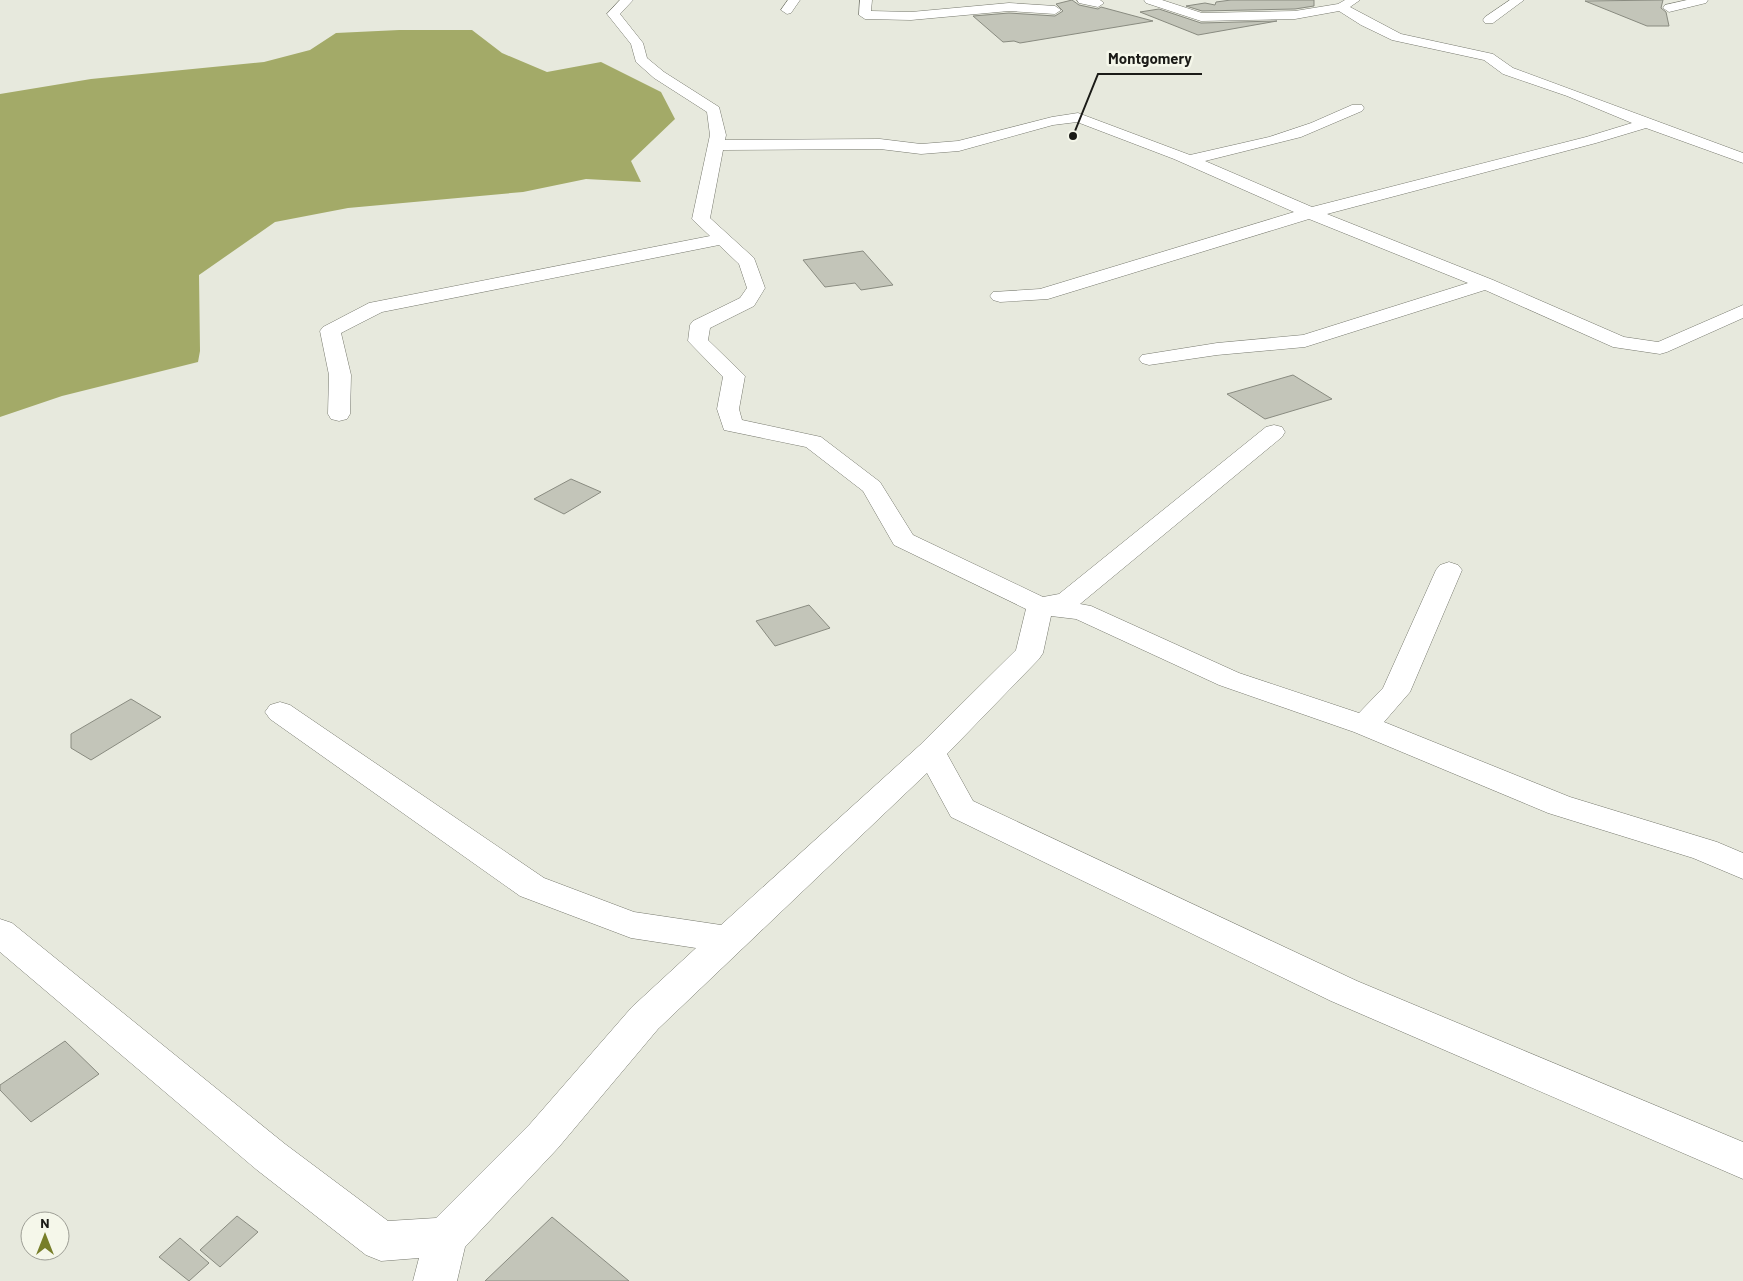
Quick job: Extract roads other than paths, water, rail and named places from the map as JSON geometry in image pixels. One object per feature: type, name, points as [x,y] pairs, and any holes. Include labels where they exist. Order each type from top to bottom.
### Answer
[{"type":"street","points":[[627,0],[613,14],[637,43],[641,59],[659,75],[714,110],[718,135],[701,219],[748,262],[756,288],[747,302],[700,326],[698,341],[734,376],[728,409],[732,425],[813,442],[872,487],[903,540],[1040,606],[1082,612],[1229,679],[1364,726],[1560,805],[1705,850],[1743,866]]},
{"type":"street","points":[[866,0],[866,15],[911,16],[1010,7],[1055,10]]},
{"type":"street","points":[[1083,0],[1098,3]]},
{"type":"street","points":[[1150,0],[1201,17],[1295,15],[1341,7],[1354,0]]},
{"type":"street","points":[[1489,20],[1518,0]]},
{"type":"street","points":[[1669,8],[1702,0]]},
{"type":"street","points":[[1341,7],[1365,22],[1397,37],[1488,57],[1508,71],[1572,93],[1646,123],[1743,158]]},
{"type":"street","points":[[1188,160],[1231,152],[1290,135],[1335,119],[1357,108]]},
{"type":"street","points":[[716,146],[880,144],[921,149],[959,146],[1052,121],[1078,118],[1188,160],[1310,213],[1486,284],[1620,343],[1660,348],[1743,311]]},
{"type":"street","points":[[1000,296],[1040,296],[1310,213],[1591,140],[1646,123]]},
{"type":"street","points":[[339,414],[340,375],[330,331],[376,307],[723,239]]},
{"type":"street","points":[[1149,359],[1217,349],[1304,341],[1486,284]]},
{"type":"street","points":[[1040,606],[1068,600],[1274,432]]},
{"type":"street","points":[[1364,726],[1396,692],[1449,570]]},
{"type":"street","points":[[435,1281],[446,1237],[544,1136],[645,1018],[931,752],[1029,653],[1040,606]]},
{"type":"street","points":[[280,712],[532,887],[631,925],[729,940]]},
{"type":"street","points":[[931,752],[962,809],[1344,991],[1743,1161]]},
{"type":"street","points":[[0,932],[270,1157],[381,1242],[446,1237]]},
{"type":"place","name":"Montgomery","points":[[1073,136]]}]
